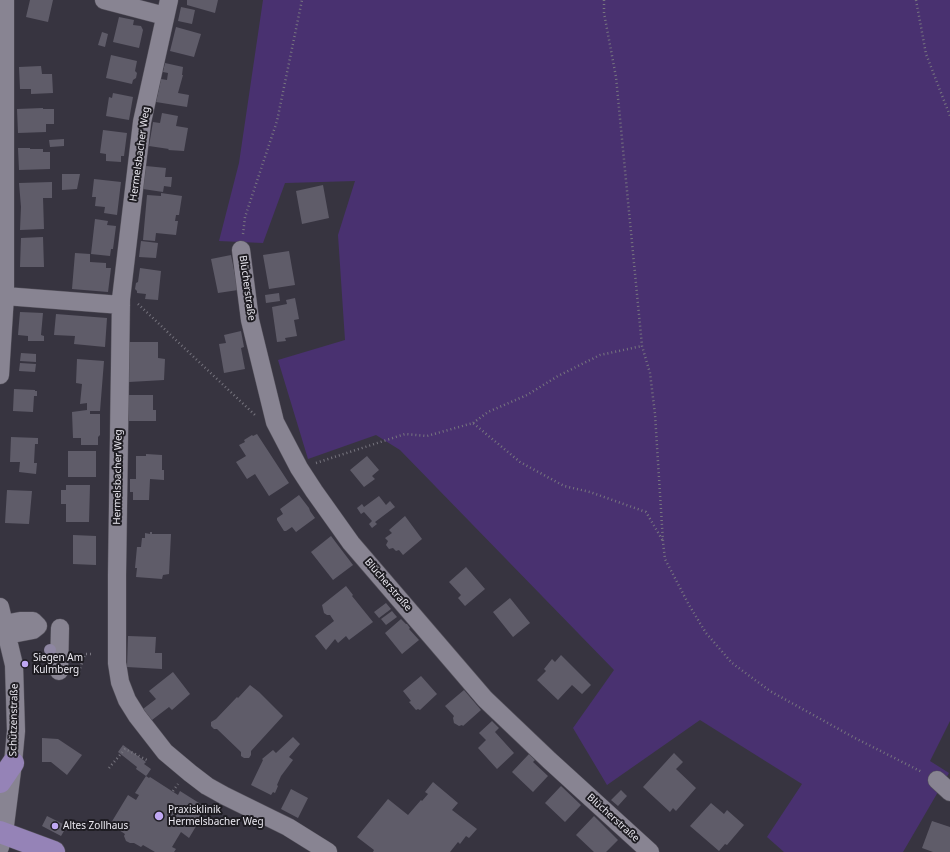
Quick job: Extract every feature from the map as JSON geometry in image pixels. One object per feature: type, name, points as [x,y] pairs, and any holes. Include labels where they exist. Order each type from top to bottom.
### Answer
[{"type":"main road","points":[[0,782],[14,763]]},
{"type":"main road","points":[[1,838],[54,852]]},
{"type":"street","points":[[0,375],[5,296],[5,0]]},
{"type":"street","points":[[104,0],[167,8]]},
{"type":"street","name":"Hermelsbacher Weg","points":[[167,8],[142,122],[121,302],[117,575],[117,663],[120,682],[127,700],[137,716],[165,752],[207,786],[224,796],[288,827],[328,852]]},
{"type":"street","name":"Blücherstraße","points":[[241,250],[250,320],[275,422],[299,468],[351,543],[485,699],[549,760],[650,852]]},
{"type":"street","points":[[5,296],[121,302]]},
{"type":"street","points":[[0,607],[4,631]]},
{"type":"street","points":[[59,671],[60,628]]},
{"type":"street","name":"Schützenstraße","points":[[1,838],[14,763],[8,731],[14,665],[4,631]]},
{"type":"street","points":[[937,780],[950,792]]},
{"type":"path","points":[[241,250],[245,217],[277,121],[302,0]]},
{"type":"path","points":[[604,0],[604,13],[616,77],[642,346],[650,373],[654,407],[665,559],[689,605],[706,633],[732,663],[770,691],[937,780]]},
{"type":"path","points":[[916,0],[926,54],[950,116]]},
{"type":"path","points":[[121,302],[135,300],[261,421],[275,422]]},
{"type":"path","points":[[316,462],[405,434],[427,436],[473,422],[488,412],[527,395],[558,376],[600,355],[642,346]]},
{"type":"path","points":[[473,422],[520,462],[564,486],[590,492],[646,512],[663,542]]},
{"type":"path","points":[[79,672],[85,654],[91,654]]},
{"type":"path","points":[[109,768],[125,749],[151,762],[165,752]]},
{"type":"shaded area","points":[[263,0],[950,0],[950,721],[930,761],[949,773],[903,852],[784,852],[767,837],[802,784],[700,720],[607,785],[573,728],[614,670],[400,450],[376,435],[308,459],[278,360],[345,340],[338,235],[355,181],[285,183],[263,243],[219,241],[239,163]]},
{"type":"building","points":[[30,0],[53,0],[48,22],[26,17]]},
{"type":"building","points":[[187,0],[218,0],[215,13],[187,5]]},
{"type":"building","points":[[181,7],[195,10],[192,24],[178,21]]},
{"type":"building","points":[[119,17],[134,20],[133,25],[141,26],[143,30],[139,48],[113,42]]},
{"type":"building","points":[[176,27],[201,34],[194,57],[170,51]]},
{"type":"building","points":[[102,32],[108,34],[105,47],[98,45]]},
{"type":"building","points":[[111,55],[137,61],[135,71],[137,73],[136,78],[133,80],[132,84],[106,78]]},
{"type":"building","points":[[165,63],[183,67],[183,75],[178,93],[189,95],[187,107],[156,102],[161,79],[167,80],[168,73],[163,72]]},
{"type":"building","points":[[41,66],[42,74],[52,74],[53,93],[31,94],[31,89],[20,89],[19,67]]},
{"type":"building","points":[[113,93],[133,97],[129,120],[106,116],[109,97],[112,98]]},
{"type":"building","points":[[17,109],[54,109],[54,124],[46,124],[46,132],[18,133]]},
{"type":"building","points":[[162,113],[178,116],[176,126],[188,128],[184,151],[168,150],[169,149],[149,146],[153,122],[160,123]]},
{"type":"building","points":[[103,130],[127,133],[124,156],[121,156],[121,162],[106,161],[106,154],[100,153]]},
{"type":"building","points":[[64,139],[64,146],[50,147],[49,140]]},
{"type":"building","points":[[18,148],[43,149],[43,152],[50,152],[50,169],[19,170]]},
{"type":"building","points":[[146,166],[166,168],[165,177],[172,177],[171,187],[164,186],[163,192],[143,189]]},
{"type":"building","points":[[62,174],[80,174],[77,189],[62,190]]},
{"type":"building","points":[[94,179],[121,182],[117,215],[104,213],[105,207],[95,206],[96,197],[92,197]]},
{"type":"building","points":[[52,182],[52,198],[43,198],[44,229],[20,230],[21,207],[19,183]]},
{"type":"building","points":[[323,185],[329,218],[302,224],[296,191]]},
{"type":"building","points":[[161,193],[182,196],[179,215],[176,215],[175,221],[178,221],[176,235],[156,233],[155,241],[143,240],[147,195],[161,196]]},
{"type":"building","points":[[95,219],[108,221],[107,225],[116,226],[113,249],[111,249],[110,256],[91,254]]},
{"type":"building","points":[[43,237],[44,267],[20,267],[21,238]]},
{"type":"building","points":[[141,241],[158,243],[156,258],[139,257]]},
{"type":"building","points":[[289,251],[295,285],[269,289],[263,255]]},
{"type":"building","points":[[75,253],[90,254],[90,262],[106,263],[106,268],[111,268],[108,292],[72,289]]},
{"type":"building","points":[[231,255],[238,290],[218,293],[211,259]]},
{"type":"building","points":[[140,268],[161,271],[158,300],[145,299],[146,294],[137,293],[135,289],[136,283],[138,282]]},
{"type":"building","points":[[279,293],[280,301],[266,303],[265,295]]},
{"type":"building","points":[[295,298],[299,319],[294,320],[297,336],[285,338],[286,341],[277,342],[272,307],[287,304],[286,300]]},
{"type":"building","points":[[20,312],[43,313],[41,335],[44,336],[44,341],[28,341],[28,336],[18,335]]},
{"type":"building","points":[[56,314],[107,318],[105,347],[74,344],[75,336],[54,335]]},
{"type":"building","points":[[241,331],[244,347],[241,348],[245,369],[224,373],[219,344],[226,343],[224,335]]},
{"type":"building","points":[[129,342],[158,342],[158,358],[165,359],[164,380],[129,382]]},
{"type":"building","points":[[21,353],[36,354],[36,362],[20,361]]},
{"type":"building","points":[[77,359],[104,361],[100,411],[90,411],[90,414],[100,414],[100,435],[98,437],[98,445],[81,445],[81,438],[73,438],[72,412],[87,410],[87,403],[80,404],[82,384],[76,383]]},
{"type":"building","points":[[20,363],[36,364],[35,372],[19,371]]},
{"type":"building","points":[[14,389],[37,391],[37,396],[34,396],[33,412],[13,411]]},
{"type":"building","points":[[129,395],[153,395],[153,410],[156,410],[156,421],[129,421]]},
{"type":"building","points":[[257,434],[289,483],[269,496],[255,474],[247,479],[236,462],[246,456],[239,445],[245,442],[244,440],[252,435]]},
{"type":"building","points":[[11,437],[38,438],[38,444],[35,444],[34,463],[37,463],[36,474],[19,472],[20,462],[10,462]]},
{"type":"building","points":[[68,451],[96,451],[96,477],[68,477]]},
{"type":"building","points":[[146,454],[162,455],[164,480],[150,479],[149,500],[133,500],[133,492],[130,492],[130,479],[136,479],[136,456],[146,456]]},
{"type":"building","points":[[367,456],[379,470],[372,476],[375,479],[364,487],[350,470]]},
{"type":"building","points":[[66,485],[90,485],[89,522],[66,522],[66,504],[61,504],[61,490],[66,490]]},
{"type":"building","points":[[7,490],[32,491],[29,524],[5,523]]},
{"type":"building","points":[[299,495],[315,518],[296,532],[292,527],[284,531],[277,520],[277,518],[283,514],[280,509]]},
{"type":"building","points":[[379,496],[386,505],[390,501],[395,507],[375,522],[377,524],[372,528],[369,524],[372,521],[364,512],[361,514],[357,508],[362,504],[364,507]]},
{"type":"building","points":[[405,516],[422,539],[403,555],[399,550],[396,551],[393,548],[389,549],[386,545],[388,541],[385,538],[392,533],[389,530]]},
{"type":"building","points":[[150,532],[152,532],[152,534],[171,534],[169,574],[163,575],[162,579],[136,577],[137,568],[135,568],[137,547],[141,547],[142,538],[145,538],[145,533],[150,534]]},
{"type":"building","points":[[73,535],[96,536],[96,565],[73,564]]},
{"type":"building","points":[[331,536],[353,565],[333,580],[311,552]]},
{"type":"building","points":[[466,567],[485,589],[465,606],[458,598],[461,595],[449,582]]},
{"type":"building","points":[[346,586],[353,595],[352,596],[373,622],[349,640],[346,636],[338,643],[335,639],[326,650],[315,636],[334,621],[330,615],[324,613],[322,605]]},
{"type":"building","points":[[510,598],[530,623],[513,637],[493,612]]},
{"type":"building","points":[[386,603],[391,609],[379,618],[374,612]]},
{"type":"building","points":[[392,611],[397,617],[386,625],[381,619]]},
{"type":"building","points":[[401,619],[407,624],[410,628],[409,629],[419,640],[402,654],[385,633]]},
{"type":"building","points":[[128,636],[156,637],[155,653],[162,653],[162,669],[127,667]]},
{"type":"building","points":[[561,655],[591,685],[582,694],[572,685],[558,700],[537,680],[546,671],[544,669],[552,659],[555,662]]},
{"type":"building","points":[[173,672],[190,694],[172,710],[169,707],[152,720],[143,709],[156,699],[149,691]]},
{"type":"building","points":[[421,676],[437,694],[420,710],[416,710],[409,702],[411,701],[403,691]]},
{"type":"building","points":[[250,685],[283,716],[251,751],[249,758],[244,758],[241,756],[241,752],[217,729],[214,729],[211,726],[211,722],[216,719]]},
{"type":"building","points":[[464,690],[481,710],[463,726],[459,726],[454,723],[454,716],[445,706]]},
{"type":"building","points":[[492,721],[499,728],[495,732],[514,753],[497,769],[478,748],[486,740],[479,733]]},
{"type":"building","points":[[293,737],[300,744],[289,757],[293,760],[281,776],[275,793],[273,792],[271,795],[251,785],[263,760],[262,759],[273,750],[276,753]]},
{"type":"building","points":[[42,738],[58,739],[82,755],[67,775],[51,762],[42,762]]},
{"type":"building","points":[[123,745],[146,762],[144,764],[151,769],[146,776],[118,752]]},
{"type":"building","points":[[674,753],[683,762],[676,769],[696,788],[676,811],[673,808],[670,812],[643,787]]},
{"type":"building","points":[[529,754],[535,760],[533,762],[548,776],[533,792],[512,772]]},
{"type":"building","name":"Praxisklinik Hermelsbacher Weg","points":[[146,776],[178,795],[180,791],[207,808],[189,838],[181,832],[172,847],[176,849],[174,852],[155,852],[143,845],[141,847],[134,843],[130,843],[126,841],[124,836],[125,834],[111,823],[128,795],[136,800],[139,795],[135,793]]},
{"type":"building","points":[[433,782],[458,803],[452,810],[477,829],[469,838],[466,836],[460,844],[458,842],[450,852],[373,852],[374,850],[357,837],[388,799],[408,815],[428,794],[425,792]]},
{"type":"building","points":[[561,786],[581,805],[565,822],[545,803]]},
{"type":"building","points":[[291,789],[308,798],[298,818],[281,809]]},
{"type":"building","points":[[621,790],[627,796],[618,806],[611,800]]},
{"type":"building","points":[[711,803],[724,814],[727,810],[744,825],[727,845],[725,844],[719,851],[690,826]]},
{"type":"building","name":"Altes Zollhaus","points":[[47,816],[67,826],[61,836],[42,826]]},
{"type":"building","points":[[594,816],[618,840],[606,852],[594,852],[576,835]]},
{"type":"building","points":[[932,821],[950,827],[950,852],[933,852],[922,848]]},
{"type":"place","name":"Siegen Am Kulmberg","points":[[25,664]]},
{"type":"place","name":"Praxisklinik Hermelsbacher Weg","points":[[159,816]]},
{"type":"place","name":"Altes Zollhaus","points":[[55,826]]}]
